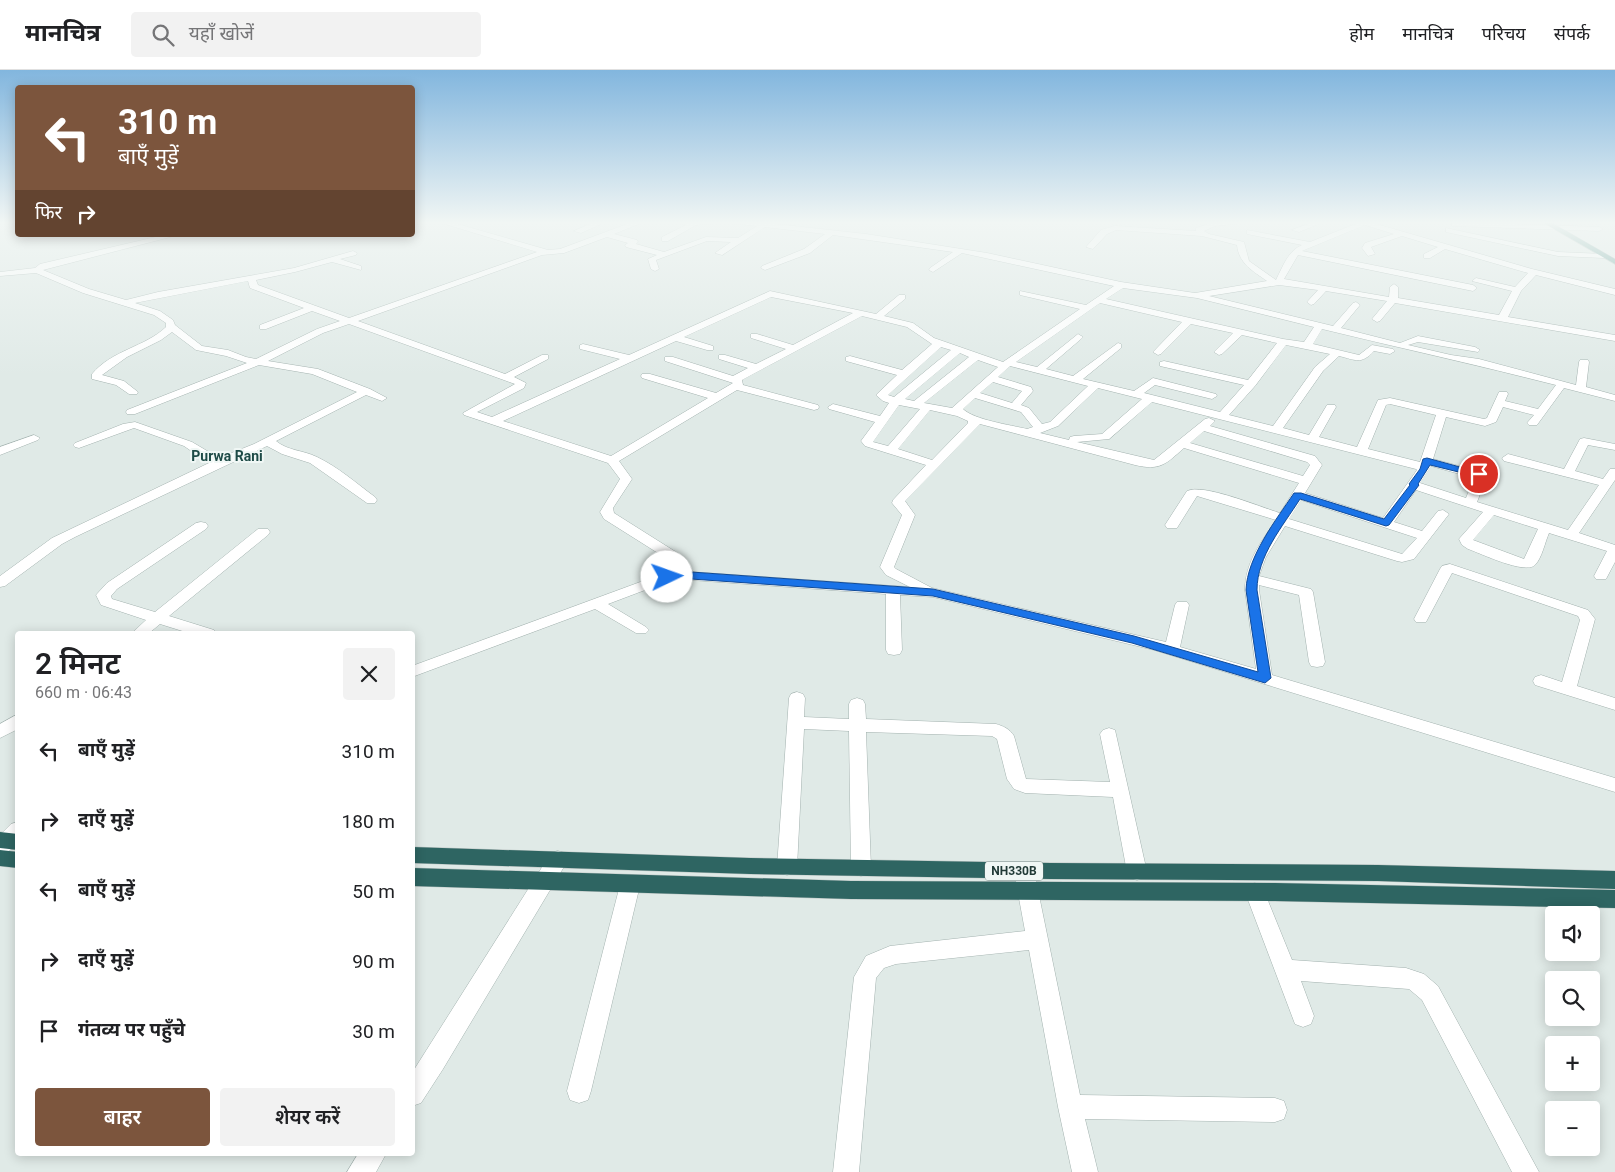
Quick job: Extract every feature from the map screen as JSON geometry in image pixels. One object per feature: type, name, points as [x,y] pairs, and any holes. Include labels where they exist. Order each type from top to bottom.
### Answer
[{"type":"highway","points":[[7,843],[15,855]]},
{"type":"highway","name":"NH330B","points":[[415,855],[861,868],[1026,881],[1255,892],[1615,899]]},
{"type":"highway","name":"NH330B","points":[[415,877],[851,890],[1026,881],[1137,872],[1378,873],[1615,880]]},
{"type":"street","points":[[0,274],[20,272]]},
{"type":"street","points":[[41,272],[86,291],[157,313],[170,322],[170,326],[195,347],[228,353],[241,359],[314,371],[382,398]]},
{"type":"street","points":[[125,303],[158,295],[283,272]]},
{"type":"street","points":[[131,412],[258,362],[309,336],[487,272]]},
{"type":"street","points":[[1065,272],[1120,285],[1195,296],[1277,283],[1324,288],[1393,300],[1440,295],[1476,282]]},
{"type":"street","points":[[1261,272],[1277,283]]},
{"type":"street","points":[[1277,283],[1283,272]]},
{"type":"street","points":[[1364,272],[1440,295],[1502,319],[1615,338]]},
{"type":"street","points":[[1440,272],[1517,290]]},
{"type":"street","points":[[1502,319],[1517,290],[1534,272]]},
{"type":"street","points":[[1536,272],[1615,292]]},
{"type":"street","points":[[251,279],[254,282],[253,286],[521,384],[468,413],[612,460],[626,479],[606,512],[609,516],[674,557],[680,562],[688,576]]},
{"type":"street","points":[[960,413],[957,408],[1007,364],[1120,285]]},
{"type":"street","points":[[1378,319],[1393,300],[1394,287]]},
{"type":"street","points":[[1311,302],[1324,288]]},
{"type":"street","points":[[493,421],[770,294],[862,312],[915,327],[926,337],[939,343],[976,356],[1007,364],[1420,466],[1425,465],[1481,476],[1470,504]]},
{"type":"street","points":[[1023,294],[1087,308]]},
{"type":"street","points":[[1195,296],[1234,318],[1240,332]]},
{"type":"street","points":[[877,317],[902,297]]},
{"type":"street","points":[[1098,300],[1189,320],[1234,318],[1336,329],[1479,362],[1559,388]]},
{"type":"street","points":[[1336,329],[1356,305]]},
{"type":"street","points":[[263,327],[311,308]]},
{"type":"street","points":[[612,460],[717,397],[757,368],[862,312]]},
{"type":"street","points":[[1158,352],[1189,320]]},
{"type":"street","points":[[1584,322],[1586,333]]},
{"type":"street","points":[[133,392],[120,383],[96,377],[97,374],[124,354],[169,331],[170,326]]},
{"type":"street","points":[[1305,346],[1320,326]]},
{"type":"street","points":[[1240,332],[1363,357],[1372,348],[1378,348],[1559,388],[1582,389],[1615,398]]},
{"type":"street","points":[[1219,352],[1240,332]]},
{"type":"street","points":[[754,336],[794,348]]},
{"type":"street","points":[[674,337],[710,348]]},
{"type":"street","points":[[1038,371],[1078,337]]},
{"type":"street","points":[[1400,344],[1415,338],[1475,350]]},
{"type":"street","points":[[939,343],[881,395],[896,401],[960,413],[974,419],[1139,462],[1154,464],[1161,462],[1219,416],[1251,384],[1283,342]]},
{"type":"street","points":[[1426,351],[1433,342]]},
{"type":"street","points":[[583,346],[628,358]]},
{"type":"street","points":[[1075,380],[1118,346]]},
{"type":"street","points":[[934,464],[868,443],[868,439],[896,401],[958,350]]},
{"type":"street","points":[[1276,430],[1319,370],[1337,353]]},
{"type":"street","points":[[915,404],[976,356]]},
{"type":"street","points":[[506,378],[545,357]]},
{"type":"street","points":[[722,358],[757,368]]},
{"type":"street","points":[[669,359],[735,383],[814,407]]},
{"type":"street","points":[[850,360],[904,374]]},
{"type":"street","points":[[1582,389],[1584,362]]},
{"type":"street","points":[[1164,364],[1251,384]]},
{"type":"street","points":[[646,376],[717,397]]},
{"type":"street","points":[[991,378],[1027,389],[1028,391],[1015,406]]},
{"type":"street","points":[[1134,395],[1153,381],[1212,396]]},
{"type":"street","points":[[1028,433],[1054,424],[1094,385]]},
{"type":"street","points":[[1533,423],[1559,388]]},
{"type":"street","points":[[0,583],[57,541],[70,534],[218,462],[269,441],[366,391]]},
{"type":"street","points":[[973,394],[1015,406],[1027,412],[1040,429]]},
{"type":"street","points":[[1050,438],[1090,440],[1105,437],[1150,398]]},
{"type":"street","points":[[1361,451],[1382,402],[1395,402],[1480,422],[1490,422],[1492,420],[1501,399],[1540,413]]},
{"type":"street","points":[[833,407],[882,420]]},
{"type":"street","points":[[890,451],[927,407]]},
{"type":"street","points":[[1312,439],[1331,407]]},
{"type":"street","points":[[1386,523],[1414,485],[1425,465],[1442,414]]},
{"type":"street","points":[[933,593],[891,572],[887,567],[909,515],[898,503],[974,424],[974,419]]},
{"type":"street","points":[[79,445],[127,426],[135,425],[188,444],[218,462]]},
{"type":"street","points":[[1203,427],[1314,461],[1316,464],[1259,557],[1252,579],[1265,678]]},
{"type":"street","points":[[0,451],[34,438]]},
{"type":"street","points":[[269,441],[281,452],[301,455],[316,462],[371,500]]},
{"type":"street","points":[[1568,473],[1584,441],[1615,447]]},
{"type":"street","points":[[1182,444],[1306,481]]},
{"type":"street","points":[[1508,458],[1606,483]]},
{"type":"street","points":[[1571,535],[1614,472]]},
{"type":"street","points":[[1414,485],[1615,549],[1602,576]]},
{"type":"street","points":[[1172,525],[1191,494],[1195,492],[1205,493],[1402,558],[1409,556],[1443,514]]},
{"type":"street","points":[[1298,495],[1425,536]]},
{"type":"street","points":[[1492,510],[1466,539],[1470,544],[1519,564],[1528,564],[1545,527]]},
{"type":"street","points":[[200,631],[106,602],[103,595],[112,586],[202,526]]},
{"type":"street","points":[[142,631],[263,532]]},
{"type":"street","points":[[1475,576],[1489,552]]},
{"type":"street","points":[[1421,619],[1447,569],[1454,569],[1475,576],[1586,616],[1588,618],[1568,690]]},
{"type":"street","points":[[415,671],[667,577],[688,576],[933,593],[1134,639],[1615,785]]},
{"type":"street","points":[[1252,579],[1306,592],[1318,662]]},
{"type":"street","points":[[893,590],[894,650]]},
{"type":"street","points":[[596,603],[640,630]]},
{"type":"street","points":[[1172,650],[1182,605]]},
{"type":"street","points":[[1541,681],[1615,704]]},
{"type":"street","points":[[787,867],[797,698]]},
{"type":"street","points":[[856,704],[861,868]]},
{"type":"street","points":[[0,732],[15,722]]},
{"type":"street","points":[[796,724],[996,730],[1005,736],[1016,779],[1020,784],[1025,786],[1120,790]]},
{"type":"street","points":[[1109,734],[1137,872]]},
{"type":"street","points":[[415,1090],[435,1061],[558,859]]},
{"type":"street","points":[[1026,881],[1070,1106],[1085,1172]]},
{"type":"street","points":[[578,1091],[630,884]]},
{"type":"street","points":[[1255,892],[1303,1016]]},
{"type":"street","points":[[846,1172],[865,977],[869,965],[881,957],[896,954],[1038,939]]},
{"type":"street","points":[[1285,970],[1406,978],[1424,986],[1430,993],[1526,1172]]},
{"type":"street","points":[[1070,1106],[1275,1110]]},
{"type":"street","points":[[360,1172],[372,1156]]},
{"type":"district","name":"Purwa Rani","points":[[227,456]]},
{"type":"route","points":[[667,577],[691,576],[933,593],[1134,639],[1265,678],[1252,590],[1252,577],[1259,557],[1298,495],[1386,523],[1424,470],[1427,461],[1479,474]]}]
